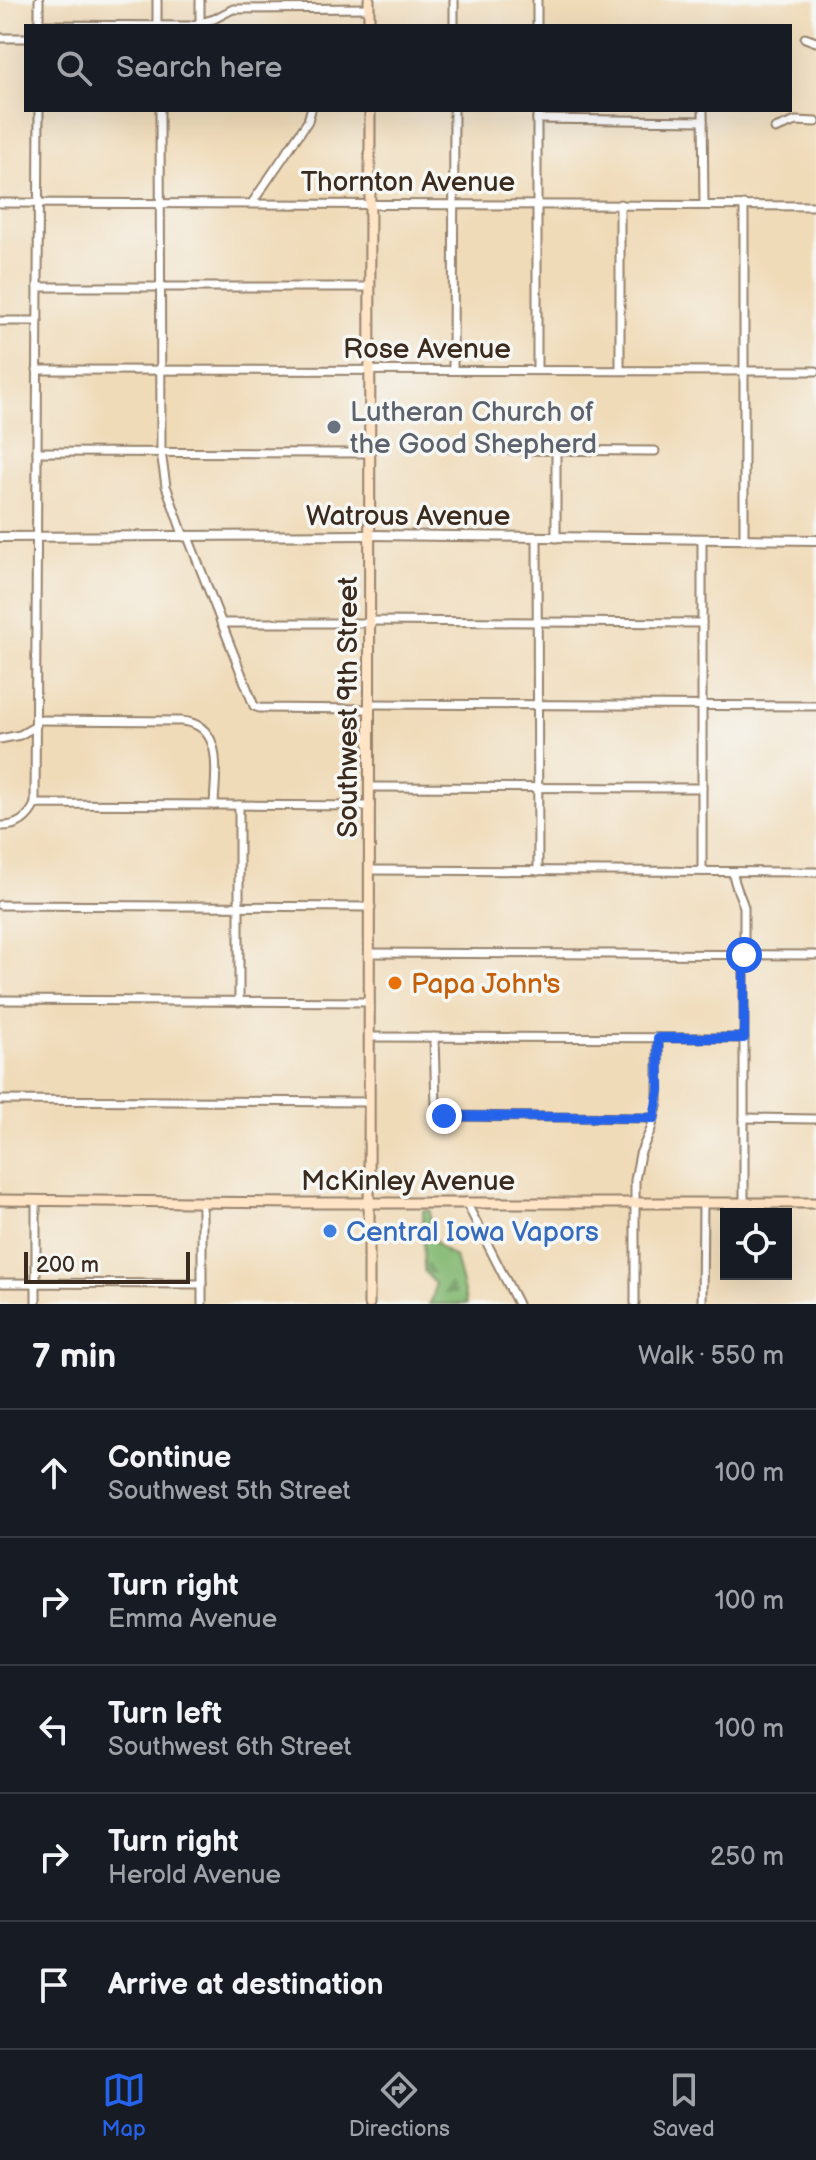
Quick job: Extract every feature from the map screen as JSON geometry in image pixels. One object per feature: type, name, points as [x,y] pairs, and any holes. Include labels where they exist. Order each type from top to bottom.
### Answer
[{"type":"main road","name":"Southwest 9th Street","points":[[369,1304],[370,112]]},
{"type":"main road","name":"McKinley Avenue","points":[[0,1200],[816,1203]]},
{"type":"street","points":[[39,0],[39,24]]},
{"type":"street","points":[[157,0],[157,24]]},
{"type":"street","points":[[200,0],[200,24],[233,9],[369,4]]},
{"type":"street","points":[[454,0],[454,24]]},
{"type":"street","points":[[537,0],[537,24]]},
{"type":"street","points":[[0,38],[24,38]]},
{"type":"street","points":[[805,38],[816,42]]},
{"type":"street","points":[[0,826],[25,819],[35,804],[39,112]]},
{"type":"street","points":[[160,112],[161,452],[166,486],[251,702],[259,708],[816,706]]},
{"type":"street","points":[[252,203],[308,121],[310,112]]},
{"type":"street","points":[[453,370],[454,112]]},
{"type":"street","points":[[537,112],[537,370]]},
{"type":"street","points":[[703,112],[704,205]]},
{"type":"street","points":[[537,119],[703,121]]},
{"type":"street","points":[[775,129],[796,121],[816,122]]},
{"type":"street","name":"Thornton Avenue","points":[[0,203],[816,206]]},
{"type":"street","points":[[620,204],[620,370]]},
{"type":"street","points":[[744,205],[744,539]]},
{"type":"street","points":[[38,287],[370,287]]},
{"type":"street","points":[[0,321],[38,321]]},
{"type":"street","name":"Rose Avenue","points":[[37,370],[816,371]]},
{"type":"street","points":[[490,450],[655,451]]},
{"type":"street","points":[[556,450],[556,538]]},
{"type":"street","points":[[37,452],[369,453]]},
{"type":"street","name":"Watrous Avenue","points":[[0,537],[369,535],[816,540]]},
{"type":"street","points":[[537,538],[538,871]]},
{"type":"street","points":[[702,539],[702,871]]},
{"type":"street","points":[[221,623],[702,623]]},
{"type":"street","points":[[0,739],[20,735],[36,723],[181,721],[199,725],[211,738],[215,760],[214,805]]},
{"type":"street","points":[[370,787],[702,788]]},
{"type":"street","points":[[35,804],[370,806]]},
{"type":"street","points":[[239,805],[239,1002]]},
{"type":"street","points":[[370,870],[816,872]]},
{"type":"street","points":[[733,872],[733,883],[744,907],[744,1203]]},
{"type":"street","points":[[0,905],[371,907]]},
{"type":"street","points":[[370,953],[816,955]]},
{"type":"street","points":[[0,1000],[370,1002]]},
{"type":"street","points":[[370,1037],[744,1038]]},
{"type":"street","points":[[434,1037],[436,1106],[444,1116],[654,1118]]},
{"type":"street","points":[[635,1304],[637,1162],[654,1118],[659,1090],[658,1038]]},
{"type":"street","points":[[0,1100],[369,1102]]},
{"type":"street","points":[[744,1118],[816,1119]]},
{"type":"street","points":[[36,1200],[36,1304]]},
{"type":"street","points":[[202,1201],[202,1304]]},
{"type":"street","points":[[466,1202],[518,1304]]},
{"type":"street","points":[[702,1304],[703,1203]]},
{"type":"street","points":[[0,1283],[202,1284]]},
{"type":"green space","points":[[423,1210],[430,1210],[432,1233],[437,1243],[455,1257],[467,1304],[429,1304],[435,1284],[424,1271]]},
{"type":"place","name":"Lutheran Church of the Good Shepherd","points":[[334,427]]},
{"type":"place","name":"Papa John's","points":[[395,983]]},
{"type":"place","name":"Central Iowa Vapors","points":[[330,1231]]},
{"type":"route","points":[[444,1116],[654,1118],[659,1090],[658,1038],[744,1038],[744,955]]}]
